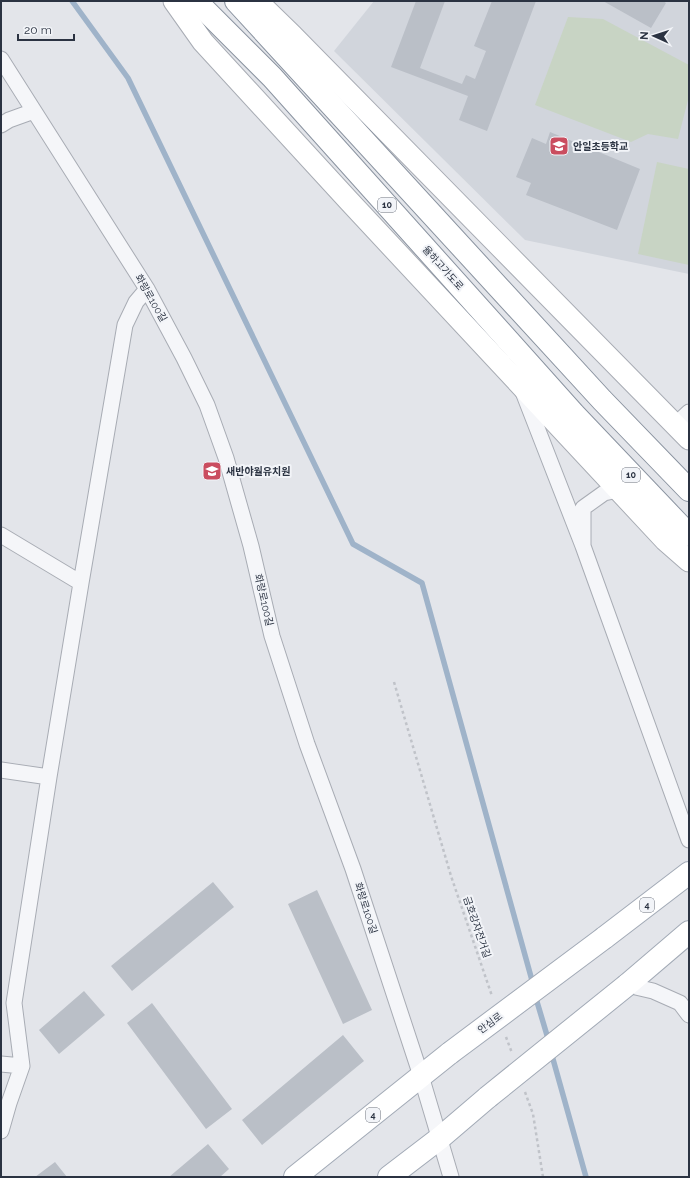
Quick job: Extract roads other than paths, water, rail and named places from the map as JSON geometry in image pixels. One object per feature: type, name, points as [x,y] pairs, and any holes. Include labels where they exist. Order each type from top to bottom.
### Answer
[{"type":"main road","points":[[174,1],[203,42],[618,490],[665,540],[689,562]]},
{"type":"main road","name":"율하고가도로","points":[[196,1],[272,76],[574,414],[689,535]]},
{"type":"main road","points":[[236,1],[602,400],[689,490]]},
{"type":"main road","points":[[258,1],[684,425]]},
{"type":"main road","name":"안심로","points":[[295,1177],[450,1053],[689,873]]},
{"type":"main road","points":[[389,1177],[440,1138],[627,985],[689,932]]},
{"type":"main road","points":[[652,963],[689,948]]},
{"type":"street","name":"화랑로100길","points":[[1,59],[147,289],[184,358],[203,399],[226,458],[251,546],[272,636],[308,744],[353,870],[421,1076],[451,1177]]},
{"type":"street","points":[[1,125],[9,120],[34,112]]},
{"type":"street","points":[[1,1131],[22,1066],[14,1003],[49,777],[125,325],[136,302],[147,289]]},
{"type":"street","points":[[520,384],[583,546],[689,840]]},
{"type":"street","points":[[583,546],[583,508],[604,493],[618,490]]},
{"type":"street","points":[[1,535],[81,583]]},
{"type":"street","points":[[1,770],[49,777]]},
{"type":"street","points":[[627,985],[653,991],[680,1003],[689,1015]]},
{"type":"street","points":[[1,1064],[22,1066]]},
{"type":"waterway","points":[[72,1],[128,78],[353,544],[422,583],[533,984]]},
{"type":"waterway","points":[[535,995],[549,1042]]},
{"type":"waterway","points":[[551,1052],[586,1177]]},
{"type":"place","name":"안일초등학교","points":[[559,146]]},
{"type":"place","name":"새반야월유치원","points":[[212,471]]}]
